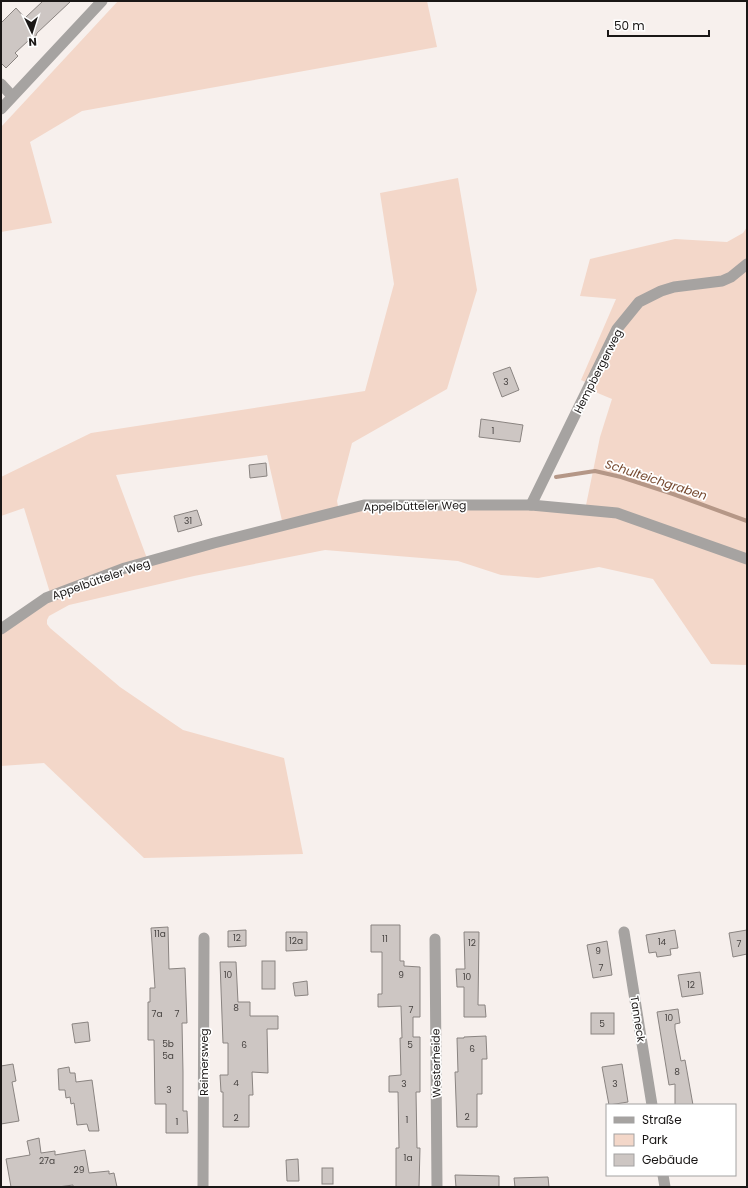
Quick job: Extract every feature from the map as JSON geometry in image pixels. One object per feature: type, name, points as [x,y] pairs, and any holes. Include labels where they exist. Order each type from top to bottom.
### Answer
[{"type":"street","points":[[1,109],[102,1]]},
{"type":"street","points":[[1,84],[12,96]]},
{"type":"street","name":"Hempbergerweg","points":[[531,506],[618,329],[639,302],[661,291],[674,287],[722,281],[731,277],[747,264]]},
{"type":"street","name":"Appelbütteler Weg","points":[[1,628],[46,598],[125,568],[364,504],[531,506],[617,514],[747,559]]},
{"type":"street","name":"Tanneck","points":[[624,932],[652,1104]]},
{"type":"street","name":"Reimersweg","points":[[203,1187],[204,938]]},
{"type":"street","name":"Westerheide","points":[[435,939],[437,1187]]},
{"type":"street","points":[[663,1176],[665,1187]]},
{"type":"green space","points":[[118,1],[427,1],[437,47],[82,111],[30,142],[52,223],[1,232],[1,127]]},
{"type":"green space","points":[[458,178],[477,290],[447,389],[352,443],[337,501],[339,511],[364,505],[585,510],[600,437],[612,399],[588,389],[590,384],[581,380],[616,299],[580,296],[590,259],[675,239],[727,242],[743,233],[747,227],[747,665],[711,664],[653,579],[599,567],[538,578],[501,575],[458,561],[325,550],[194,576],[69,605],[49,616],[47,624],[120,687],[183,730],[284,758],[303,854],[144,858],[44,763],[1,766],[1,629],[51,596],[24,508],[1,516],[1,477],[91,433],[365,391],[394,284],[380,193]],"holes":[[[267,455],[283,525],[148,561],[116,475]]]},
{"type":"building","points":[[43,1],[71,1],[37,33],[35,38],[29,40],[15,53],[18,56],[6,68],[1,63],[1,23],[16,8],[25,18]]},
{"type":"building","points":[[510,367],[519,390],[502,397],[493,373]]},
{"type":"building","points":[[481,419],[523,425],[520,442],[479,437]]},
{"type":"building","points":[[266,463],[267,476],[250,478],[249,465]]},
{"type":"building","points":[[197,510],[202,525],[178,532],[174,516]]},
{"type":"building","points":[[371,925],[400,925],[400,961],[404,961],[404,966],[420,967],[420,1017],[413,1017],[413,1037],[420,1037],[420,1092],[416,1092],[417,1148],[420,1148],[419,1187],[396,1187],[396,1148],[399,1148],[398,1092],[389,1092],[389,1076],[401,1075],[401,1006],[378,1007],[378,994],[382,994],[382,952],[371,952]]},
{"type":"building","points":[[168,927],[169,969],[185,968],[187,1023],[182,1023],[183,1111],[187,1111],[188,1133],[166,1133],[166,1104],[155,1104],[154,1040],[148,1040],[148,1002],[150,1002],[150,988],[155,988],[151,928]]},
{"type":"building","points":[[246,930],[246,946],[228,947],[228,931]]},
{"type":"building","points":[[675,930],[678,948],[670,949],[671,955],[657,957],[656,952],[649,953],[646,935]]},
{"type":"building","points":[[747,930],[747,954],[733,957],[729,933]]},
{"type":"building","points":[[286,932],[307,932],[307,950],[286,951]]},
{"type":"building","points":[[464,932],[479,932],[478,1005],[485,1005],[486,1017],[464,1017],[464,987],[457,987],[456,969],[465,969]]},
{"type":"building","points":[[607,941],[612,975],[593,978],[587,945]]},
{"type":"building","points":[[262,961],[275,961],[275,989],[262,989]]},
{"type":"building","points":[[220,962],[236,962],[238,1002],[250,1002],[250,1016],[278,1016],[278,1029],[267,1029],[268,1073],[252,1072],[253,1095],[249,1095],[249,1127],[223,1127],[223,1092],[221,1092],[220,1075],[228,1075],[228,1043],[223,1043]]},
{"type":"building","points":[[700,972],[703,994],[682,997],[678,975]]},
{"type":"building","points":[[307,981],[308,995],[295,996],[293,983]]},
{"type":"building","points":[[678,1009],[680,1023],[675,1024],[675,1029],[681,1061],[685,1060],[693,1104],[675,1104],[675,1084],[669,1085],[657,1012]]},
{"type":"building","points":[[591,1013],[614,1013],[614,1034],[591,1034]]},
{"type":"building","points":[[88,1022],[90,1041],[75,1043],[72,1024]]},
{"type":"building","points":[[486,1036],[487,1059],[482,1059],[482,1094],[477,1094],[477,1127],[457,1127],[455,1072],[458,1072],[457,1038]]},
{"type":"building","points":[[13,1064],[16,1081],[12,1082],[19,1121],[1,1124],[1,1066]]},
{"type":"building","points":[[622,1064],[628,1102],[609,1104],[602,1067]]},
{"type":"building","points":[[69,1067],[70,1073],[75,1073],[76,1082],[92,1080],[99,1131],[89,1131],[87,1124],[77,1125],[74,1103],[71,1104],[70,1097],[66,1098],[65,1090],[59,1090],[58,1069]]},
{"type":"building","points":[[39,1138],[41,1153],[55,1151],[55,1155],[85,1150],[89,1173],[109,1171],[109,1174],[114,1173],[117,1187],[73,1187],[73,1185],[58,1187],[11,1187],[6,1159],[30,1155],[27,1141]]},
{"type":"building","points":[[298,1159],[299,1181],[287,1181],[286,1160]]},
{"type":"building","points":[[322,1168],[333,1168],[333,1184],[322,1184]]},
{"type":"building","points":[[455,1175],[499,1176],[499,1187],[456,1187]]},
{"type":"building","points":[[548,1177],[549,1187],[515,1187],[514,1178]]},
{"type":"waterway","name":"Schulteichgraben","points":[[556,477],[595,471],[621,477],[673,494],[747,521]]}]
